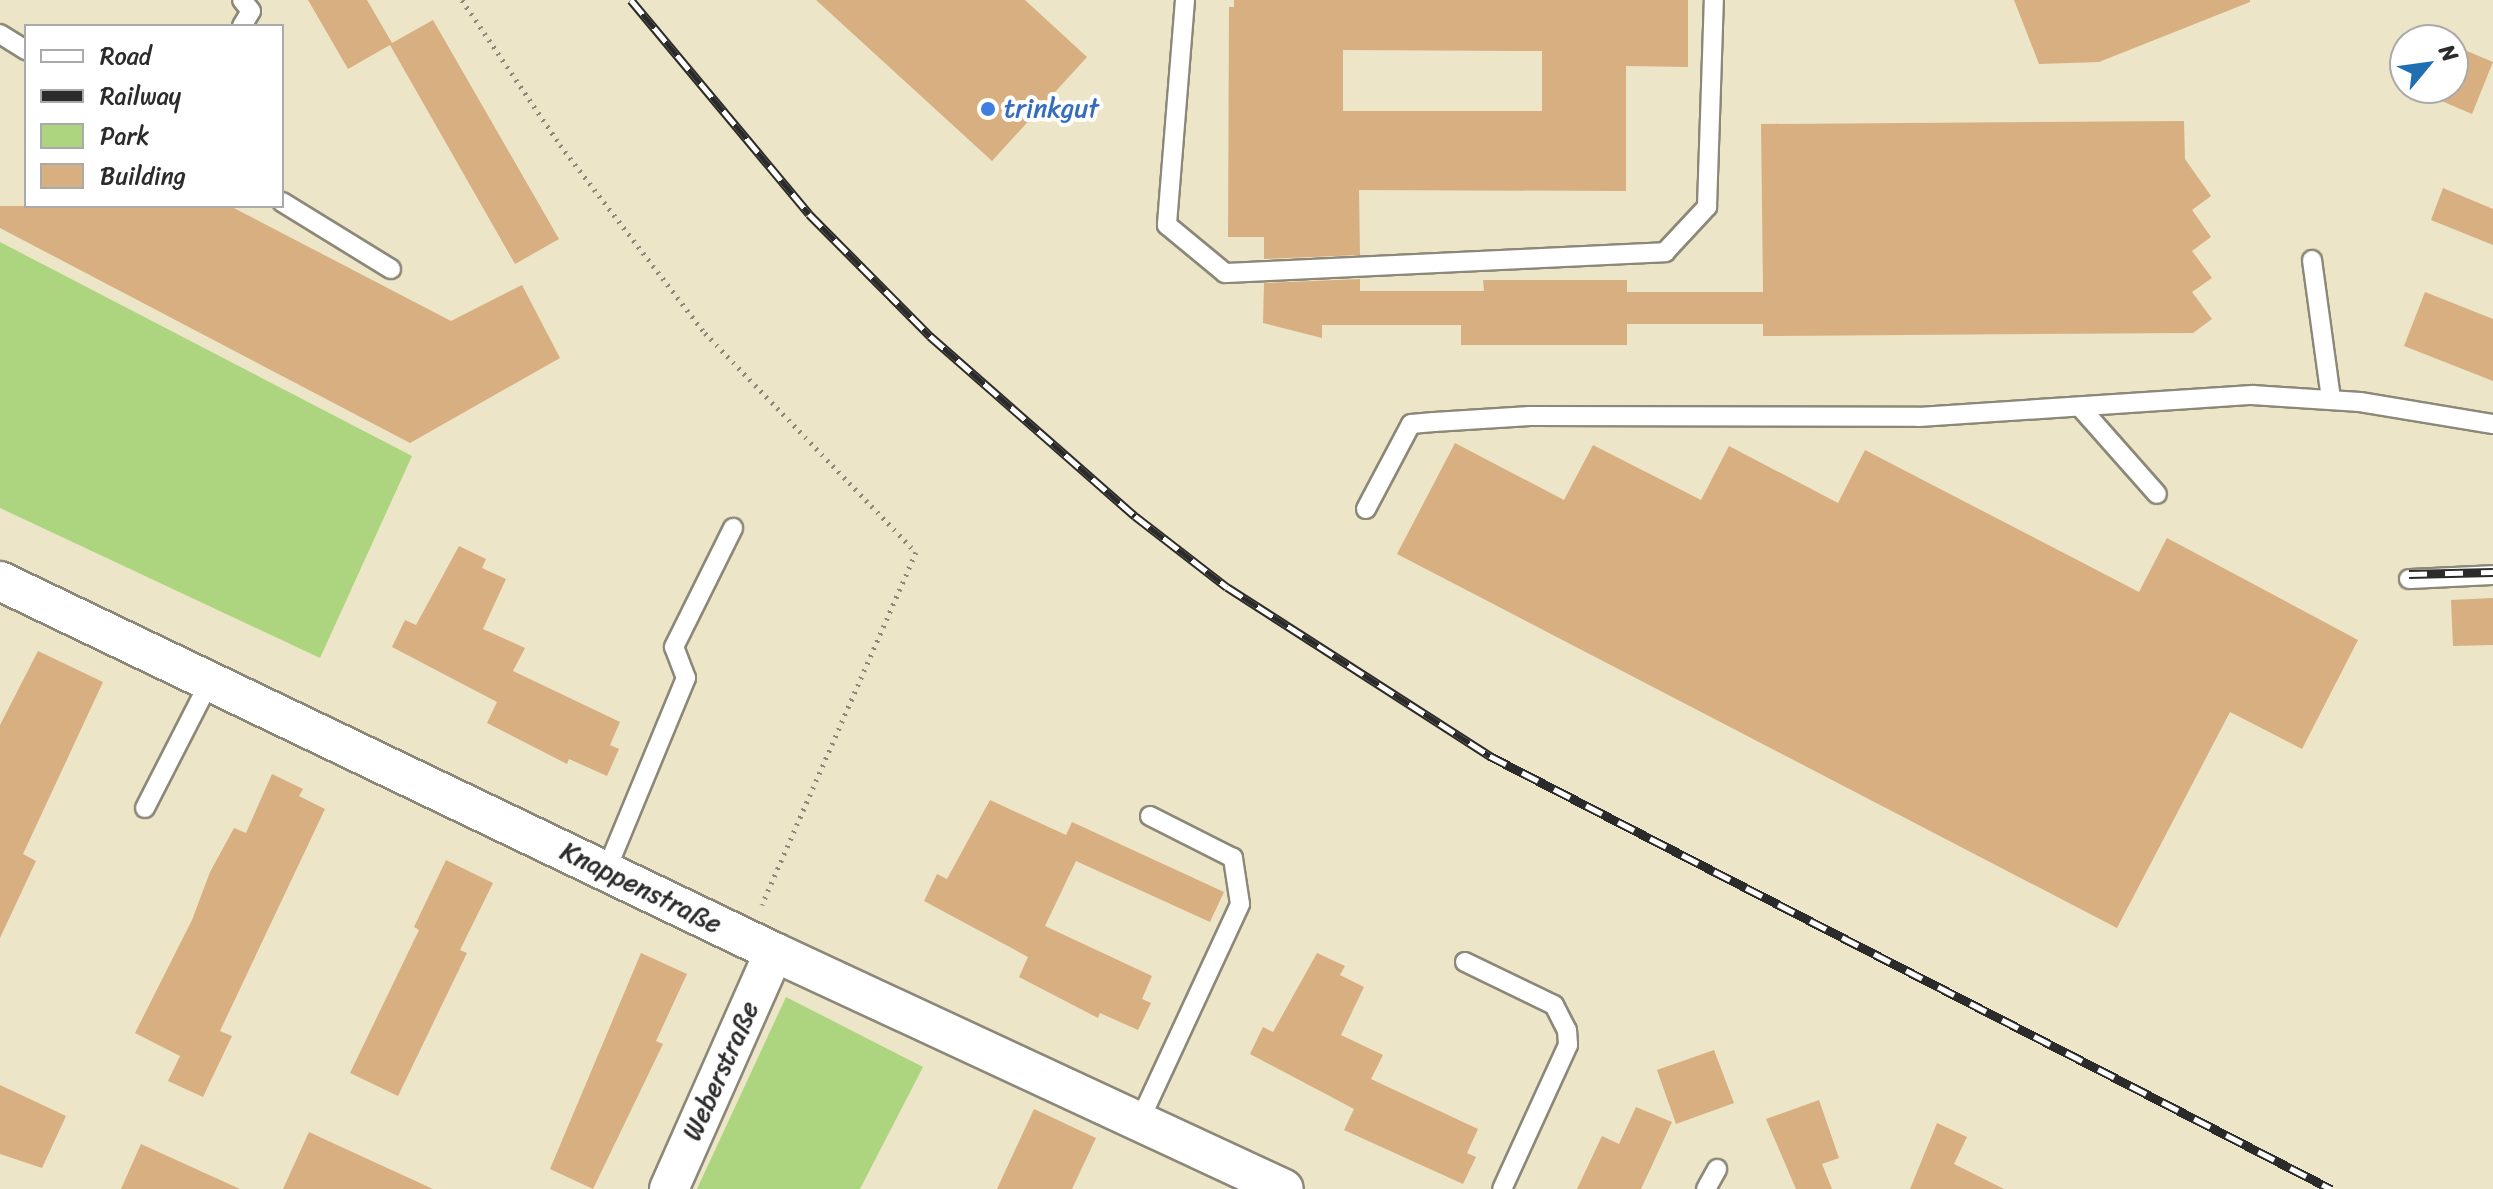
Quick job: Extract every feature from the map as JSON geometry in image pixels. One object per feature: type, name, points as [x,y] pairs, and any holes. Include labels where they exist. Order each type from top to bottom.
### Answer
[{"type":"street","name":"Knappenstraße","points":[[0,581],[760,945],[1139,1122],[1262,1184]]},
{"type":"street","name":"Weberstraße","points":[[669,1189],[760,945]]},
{"type":"lane","points":[[242,0],[251,11],[243,24]]},
{"type":"lane","points":[[1185,0],[1167,225],[1225,273],[1665,252],[1707,207],[1714,0]]},
{"type":"lane","points":[[0,34],[24,49]]},
{"type":"lane","points":[[284,203],[391,269]]},
{"type":"lane","points":[[2312,260],[2331,398]]},
{"type":"lane","points":[[1366,509],[1411,424],[1530,416],[1919,417],[2252,395],[2331,398],[2493,424]]},
{"type":"lane","points":[[2080,407],[2157,494]]},
{"type":"lane","points":[[606,871],[686,678],[674,647],[733,528]]},
{"type":"lane","points":[[2409,579],[2493,575]]},
{"type":"lane","points":[[145,808],[210,681]]},
{"type":"lane","points":[[1139,1122],[1240,904],[1233,858],[1150,816]]},
{"type":"lane","points":[[1465,962],[1554,1005],[1567,1030],[1568,1045],[1502,1189]]},
{"type":"lane","points":[[1706,1189],[1717,1169]]},
{"type":"path","points":[[462,0],[560,145],[705,333],[916,552],[760,945]]},
{"type":"green space","points":[[0,242],[412,456],[320,658],[0,508]]},
{"type":"green space","points":[[786,997],[923,1067],[860,1189],[697,1189]]},
{"type":"building","points":[[308,0],[367,0],[392,43],[433,20],[559,239],[515,264],[390,45],[348,69]]},
{"type":"building","name":"trinkgut","points":[[816,0],[1025,0],[1087,57],[992,161]]},
{"type":"building","points":[[1234,0],[1688,0],[1688,67],[1626,66],[1626,191],[1359,190],[1360,255],[1264,259],[1264,237],[1228,237],[1229,7],[1234,7]],"holes":[[[1343,50],[1542,51],[1542,111],[1343,111]]]},
{"type":"building","points":[[2014,0],[2250,2],[2099,62],[2039,64]]},
{"type":"building","points":[[2469,52],[2493,62],[2472,114],[2449,104],[2469,104]]},
{"type":"building","points":[[2184,121],[2185,159],[2211,196],[2192,210],[2211,237],[2192,251],[2212,278],[2192,292],[2212,319],[2193,333],[1763,336],[1763,324],[1627,324],[1627,345],[1461,345],[1461,325],[1322,325],[1322,338],[1263,323],[1264,283],[1360,279],[1360,291],[1484,291],[1483,280],[1627,280],[1627,292],[1763,292],[1761,124]]},
{"type":"building","points":[[2443,188],[2493,209],[2493,245],[2431,220]]},
{"type":"building","points":[[0,206],[234,208],[451,321],[522,285],[560,358],[410,443],[0,228]]},
{"type":"building","points":[[2425,292],[2493,319],[2493,381],[2404,346]]},
{"type":"building","points":[[1455,443],[1564,500],[1593,445],[1701,500],[1729,446],[1838,503],[1865,450],[2139,592],[2167,538],[2358,640],[2302,749],[2230,712],[2117,928],[1397,554]]},
{"type":"building","points":[[459,546],[486,559],[482,568],[506,579],[483,629],[525,648],[513,671],[620,722],[610,745],[619,749],[607,776],[569,759],[567,764],[487,723],[497,702],[392,647],[405,620],[416,625]]},
{"type":"building","points":[[2493,598],[2493,645],[2453,646],[2451,600]]},
{"type":"building","points":[[38,651],[103,682],[23,854],[36,861],[0,938],[0,725]]},
{"type":"building","points":[[272,774],[303,789],[299,796],[325,809],[220,1031],[232,1036],[203,1097],[168,1081],[180,1056],[135,1033],[192,920],[210,872],[234,828],[246,833]]},
{"type":"building","points":[[990,800],[1066,835],[1072,822],[1224,892],[1210,922],[1076,861],[1045,926],[1152,976],[1142,999],[1151,1003],[1138,1030],[1100,1013],[1098,1018],[1019,977],[1028,957],[924,901],[937,874],[947,879]]},
{"type":"building","points":[[446,860],[493,883],[460,950],[467,953],[398,1096],[350,1073],[419,930],[414,927]]},
{"type":"building","points":[[641,953],[687,974],[656,1041],[663,1044],[593,1189],[550,1169]]},
{"type":"building","points":[[1317,953],[1345,966],[1340,975],[1364,987],[1341,1035],[1383,1055],[1371,1079],[1478,1129],[1467,1153],[1476,1157],[1463,1184],[1344,1130],[1354,1109],[1250,1054],[1263,1027],[1273,1032]]},
{"type":"building","points":[[1714,1050],[1734,1103],[1676,1124],[1657,1070]]},
{"type":"building","points":[[0,1085],[66,1116],[42,1168],[0,1154]]},
{"type":"building","points":[[1819,1100],[1839,1158],[1822,1164],[1832,1189],[1796,1189],[1766,1119]]},
{"type":"building","points":[[1636,1107],[1672,1122],[1641,1189],[1577,1189],[1602,1136],[1619,1144]]},
{"type":"building","points":[[1034,1109],[1096,1138],[1072,1189],[997,1189]]},
{"type":"building","points":[[1937,1123],[1967,1137],[1954,1164],[2004,1189],[1910,1189]]},
{"type":"building","points":[[309,1132],[337,1145],[433,1189],[283,1189]]},
{"type":"building","points":[[141,1144],[240,1189],[121,1189]]},
{"type":"railway","points":[[631,0],[809,214],[930,336],[1135,516],[1227,587],[1490,756],[2331,1189]]},
{"type":"railway","points":[[2409,574],[2493,572]]},
{"type":"place","name":"trinkgut","points":[[988,109]]}]
